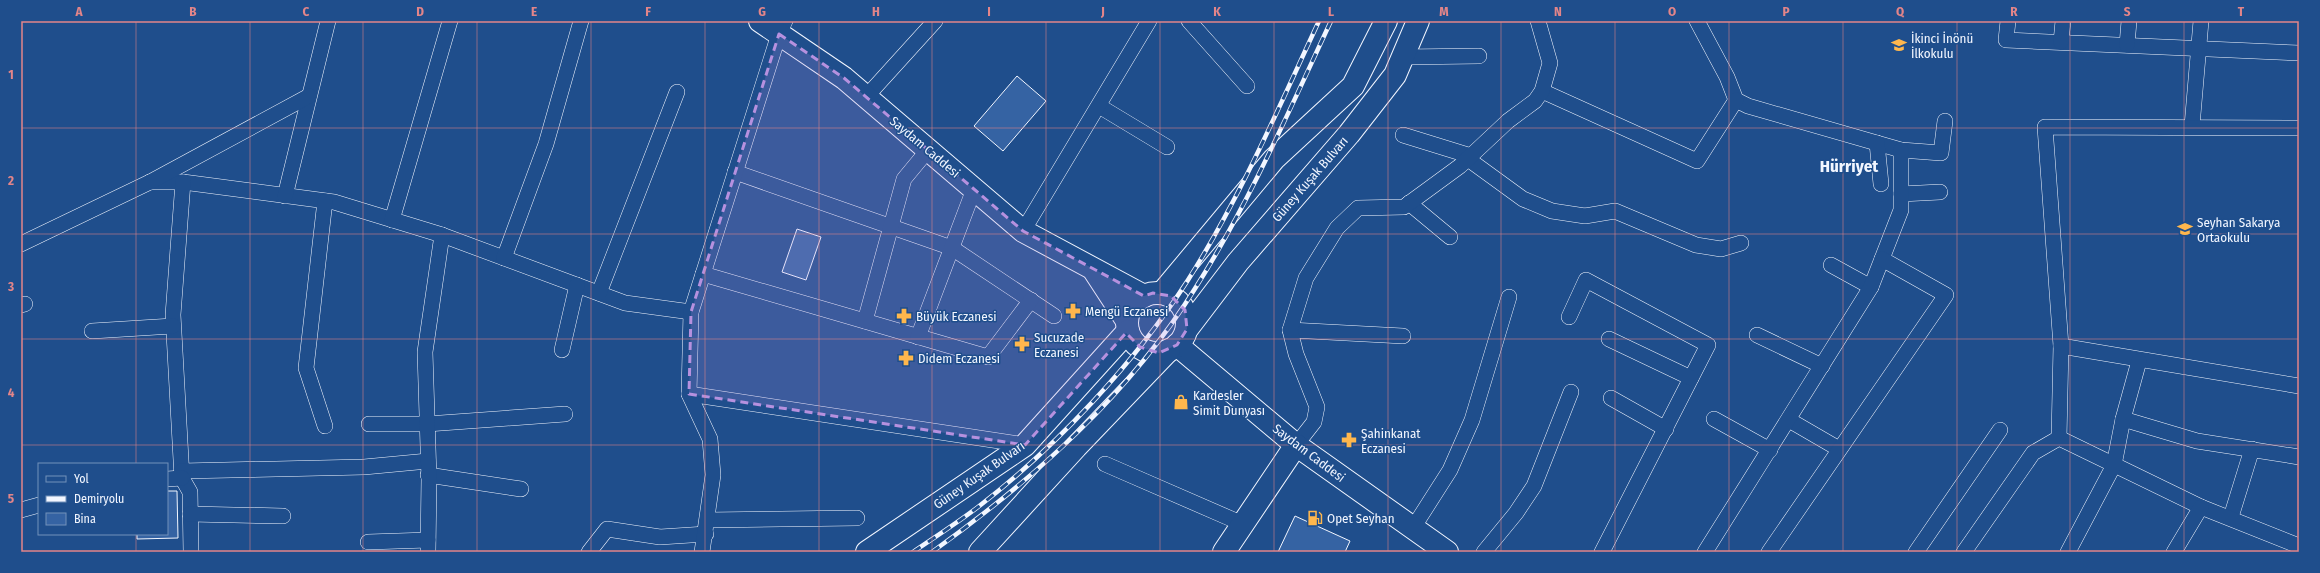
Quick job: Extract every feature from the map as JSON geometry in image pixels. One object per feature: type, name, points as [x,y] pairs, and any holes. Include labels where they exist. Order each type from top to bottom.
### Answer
[{"type":"main road","name":"Saydam Caddesi","points":[[760,21],[782,27],[866,96],[1023,231],[1093,269],[1153,295]]},
{"type":"main road","points":[[1128,326],[1136,302],[1153,295],[1274,158],[1354,86],[1386,21]]},
{"type":"main road","name":"Güney Kuşak Bulvarı","points":[[986,551],[1076,447],[1178,341],[1238,262],[1349,134],[1395,75],[1418,21]]},
{"type":"main road","points":[[1093,269],[1128,326],[1133,340],[1140,347],[1149,352],[1159,353],[1178,341],[1184,310],[1175,299],[1153,295]]},
{"type":"main road","name":"Güney Kuşak Bulvarı","points":[[867,552],[1025,445],[1128,326]]},
{"type":"main road","name":"Saydam Caddesi","points":[[1178,341],[1296,445],[1414,528],[1438,549]]},
{"type":"main road","points":[[1224,552],[1296,445]]},
{"type":"street","points":[[285,196],[328,21]]},
{"type":"street","points":[[392,220],[450,21]]},
{"type":"street","points":[[504,258],[546,144],[581,21]]},
{"type":"street","points":[[866,96],[935,21]]},
{"type":"street","points":[[1023,231],[1149,21]]},
{"type":"street","points":[[1189,21],[1247,86]]},
{"type":"street","points":[[1296,445],[1314,422],[1317,406],[1296,354],[1290,330],[1306,278],[1337,228],[1358,208],[1404,206],[1470,158],[1508,121],[1535,101],[1542,91],[1550,63],[1538,21]]},
{"type":"street","points":[[1697,21],[1727,77],[1736,100],[1748,106],[1900,150],[1941,153],[1945,121]]},
{"type":"street","points":[[2008,21],[2006,40],[2127,44],[2197,49],[2250,49],[2299,53]]},
{"type":"street","points":[[2061,42],[2063,21]]},
{"type":"street","points":[[2127,44],[2129,21]]},
{"type":"street","points":[[2192,126],[2197,49],[2201,21]]},
{"type":"street","points":[[702,552],[707,527],[713,475],[710,439],[689,394],[692,312],[782,27]]},
{"type":"street","points":[[1403,57],[1479,56]]},
{"type":"street","points":[[1542,91],[1696,161],[1736,100]]},
{"type":"street","points":[[599,293],[677,92]]},
{"type":"street","points":[[21,244],[150,182],[309,96]]},
{"type":"street","points":[[1099,106],[1167,147]]},
{"type":"street","points":[[2059,438],[2061,346],[2045,127],[2192,126],[2299,128]]},
{"type":"street","points":[[1403,135],[1470,158],[1523,199],[1552,211],[1585,216],[1615,211],[1696,245],[1720,249],[1741,243]]},
{"type":"street","points":[[1877,143],[1880,184]]},
{"type":"street","points":[[865,321],[892,228],[904,179],[928,150]]},
{"type":"street","points":[[1705,552],[1871,287],[1901,210],[1900,150]]},
{"type":"street","points":[[735,172],[952,248],[1054,316]]},
{"type":"street","points":[[150,182],[183,182],[325,201],[442,235],[625,303],[692,312]]},
{"type":"street","points":[[183,182],[173,326],[182,475],[190,492],[191,552]]},
{"type":"street","points":[[918,337],[974,189]]},
{"type":"street","points":[[1901,194],[1940,192]]},
{"type":"street","points":[[325,201],[306,368],[325,426]]},
{"type":"street","points":[[1409,202],[1450,237]]},
{"type":"street","points":[[368,542],[428,546],[428,468],[425,352],[442,235]]},
{"type":"street","points":[[1769,552],[1946,295],[1882,259]]},
{"type":"street","points":[[1831,265],[1871,287]]},
{"type":"street","points":[[703,274],[988,357],[1031,300]]},
{"type":"street","points":[[1569,317],[1586,280],[1708,345],[1602,552]]},
{"type":"street","points":[[562,350],[577,285]]},
{"type":"street","points":[[1414,528],[1450,470],[1472,420],[1509,297]]},
{"type":"street","points":[[92,331],[173,326]]},
{"type":"street","points":[[1290,330],[1403,336]]},
{"type":"street","points":[[1757,335],[1822,366]]},
{"type":"street","points":[[1609,339],[1691,378]]},
{"type":"street","points":[[2061,346],[2139,361],[2299,386]]},
{"type":"street","points":[[2068,552],[2114,465],[2123,419],[2139,361]]},
{"type":"street","points":[[1484,552],[1516,513],[1534,486],[1571,392]]},
{"type":"street","points":[[689,394],[1025,445]]},
{"type":"street","points":[[1611,398],[1666,429]]},
{"type":"street","points":[[369,424],[427,424],[565,414]]},
{"type":"street","points":[[1714,419],[1770,450]]},
{"type":"street","points":[[2123,419],[2197,441],[2299,457]]},
{"type":"street","points":[[1789,420],[1839,449]]},
{"type":"street","points":[[1916,552],[2000,430]]},
{"type":"street","points":[[2059,438],[2201,507],[2231,517],[2299,546]]},
{"type":"street","points":[[1964,552],[2033,453],[2059,438]]},
{"type":"street","points":[[2231,517],[2252,450]]},
{"type":"street","points":[[1105,464],[1243,524]]},
{"type":"street","points":[[168,479],[182,475],[364,467],[428,468],[521,489]]},
{"type":"street","points":[[21,510],[38,505]]},
{"type":"street","points":[[2174,552],[2201,507]]},
{"type":"street","points":[[190,514],[283,516]]},
{"type":"street","points":[[589,552],[607,529],[660,537],[707,527],[857,518]]},
{"type":"highlighted area","points":[[779,34],[844,78],[1023,231],[1144,296],[1153,293],[1171,296],[1185,310],[1187,329],[1177,345],[1159,353],[1140,347],[1126,333],[1025,445],[689,394],[691,312]]},
{"type":"building","points":[[1017,76],[1046,101],[1003,151],[974,126]]},
{"type":"building","points":[[797,229],[821,237],[806,280],[782,272]]},
{"type":"building","points":[[168,491],[177,491],[178,538],[137,539],[137,535],[168,535]]},
{"type":"building","points":[[1295,516],[1350,541],[1345,552],[1278,552]]},
{"type":"railway","points":[[913,552],[978,507],[1037,458],[1065,431],[1119,373],[1144,342],[1188,280],[1225,217],[1258,153],[1319,21]]},
{"type":"railway","points":[[932,552],[1007,495],[1078,432],[1110,399],[1170,326],[1196,287],[1234,223],[1284,123],[1331,21]]},
{"type":"place","name":"İkinci İnönü İlkokulu","points":[[1899,45]]},
{"type":"place","name":"Seyhan Sakarya Ortaokulu","points":[[2185,229]]},
{"type":"place","name":"Mengü Eczanesi","points":[[1073,311]]},
{"type":"place","name":"Büyük Eczanesi","points":[[904,316]]},
{"type":"place","name":"Sucuzade Eczanesi","points":[[1022,344]]},
{"type":"place","name":"Didem Eczanesi","points":[[906,358]]},
{"type":"place","name":"Kardesler Simit Dunyası","points":[[1181,402]]},
{"type":"place","name":"Şahinkanat Eczanesi","points":[[1349,440]]},
{"type":"place","name":"Opet Seyhan","points":[[1315,518]]},
{"type":"district","name":"Hürriyet","points":[[1849,166]]}]
